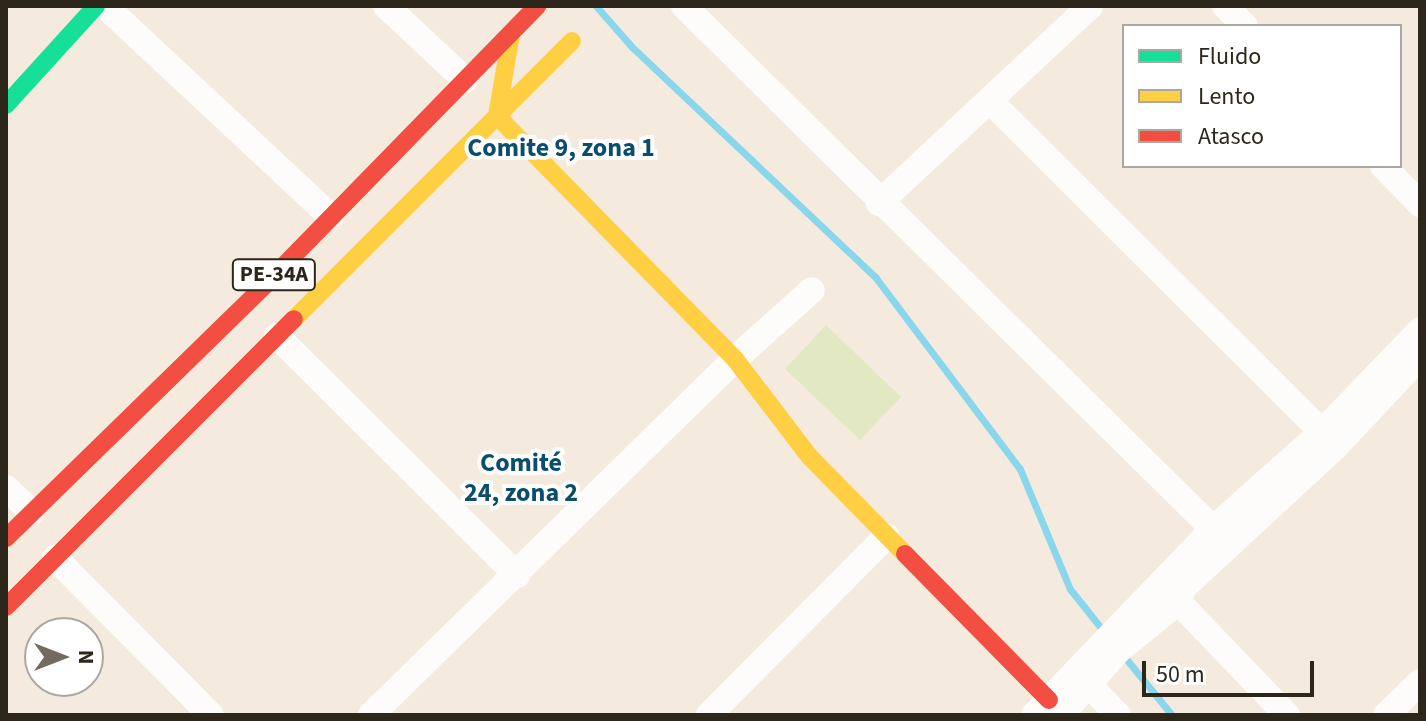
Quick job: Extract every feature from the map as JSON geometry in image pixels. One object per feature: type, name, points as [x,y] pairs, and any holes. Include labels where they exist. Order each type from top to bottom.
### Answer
[{"type":"main road","points":[[6,105],[96,6]]},
{"type":"main road","name":"PE-34A","points":[[6,538],[331,217],[537,6]]},
{"type":"main road","points":[[497,116],[511,34]]},
{"type":"main road","points":[[6,607],[572,41]]},
{"type":"main road","points":[[497,116],[735,359],[809,456],[1048,710]]},
{"type":"street","points":[[105,6],[331,217]]},
{"type":"street","points":[[386,6],[465,80]]},
{"type":"street","points":[[684,6],[879,203],[1213,529]]},
{"type":"street","points":[[879,203],[991,102],[1090,6]]},
{"type":"street","points":[[1225,6],[1243,24]]},
{"type":"street","points":[[991,102],[1329,439]]},
{"type":"street","points":[[1385,168],[1420,204]]},
{"type":"street","points":[[371,715],[735,359],[812,290]]},
{"type":"street","points":[[1048,710],[1088,684],[1119,650],[1170,593],[1213,529],[1329,439],[1420,330]]},
{"type":"street","points":[[277,336],[517,575]]},
{"type":"street","points":[[1048,710],[1170,593],[1184,587],[1329,439],[1420,357]]},
{"type":"street","points":[[6,488],[32,512]]},
{"type":"street","points":[[709,715],[887,536]]},
{"type":"street","points":[[55,558],[211,715]]},
{"type":"street","points":[[1170,593],[1287,715]]},
{"type":"street","points":[[1386,715],[1420,682]]},
{"type":"street","points":[[1088,684],[1118,715]]},
{"type":"green space","points":[[826,325],[901,397],[860,440],[785,369]]},
{"type":"waterway","points":[[596,6],[632,47],[876,278],[1020,469],[1070,589],[1105,633]]},
{"type":"waterway","points":[[1123,655],[1172,715]]},
{"type":"traffic: fast","points":[[6,105],[96,6]]},
{"type":"traffic: slow","points":[[511,34],[497,116],[735,359],[809,456],[905,554]]},
{"type":"traffic: slow","points":[[294,319],[572,41]]},
{"type":"traffic: jam","points":[[6,538],[265,285],[537,6]]},
{"type":"traffic: jam","points":[[6,607],[294,319]]},
{"type":"traffic: jam","points":[[905,554],[1049,700]]},
{"type":"district","name":"Comite 9, zona 1","points":[[561,148]]},
{"type":"district","name":"Comité 24, zona 2","points":[[521,478]]}]
